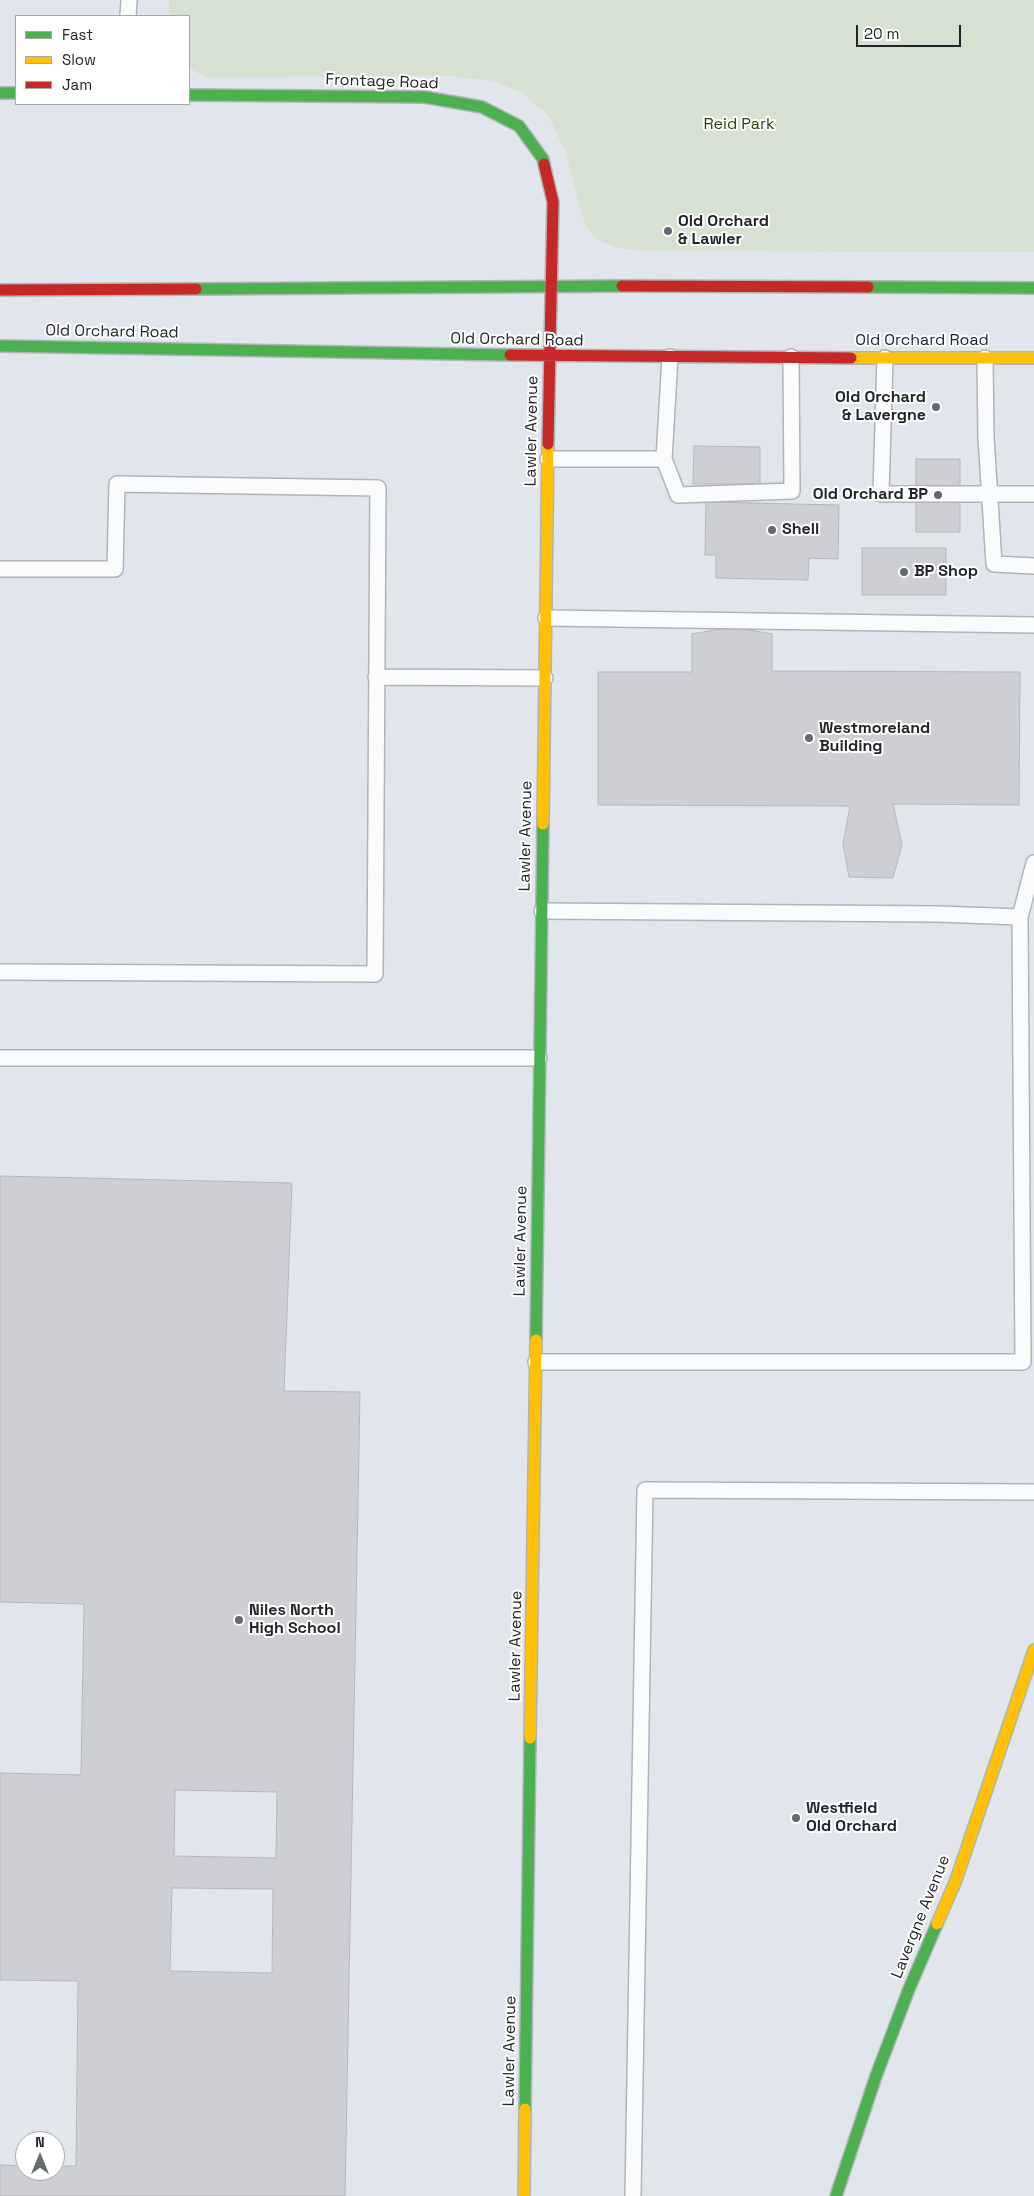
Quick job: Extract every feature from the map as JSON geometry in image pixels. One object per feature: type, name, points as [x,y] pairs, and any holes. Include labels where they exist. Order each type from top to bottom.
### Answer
[{"type":"street","points":[[0,93],[15,93]]},
{"type":"street","name":"Frontage Road","points":[[190,95],[424,97],[482,107],[519,126],[543,159],[553,202],[550,286]]},
{"type":"street","points":[[0,290],[550,286],[1034,288]]},
{"type":"street","name":"Lawler Avenue","points":[[524,2196],[550,286]]},
{"type":"street","name":"Old Orchard Road","points":[[0,346],[549,356],[1034,358]]},
{"type":"street","name":"Lavergne Avenue","points":[[836,2196],[876,2076],[906,1998],[956,1880],[1034,1650]]},
{"type":"lane","points":[[128,15],[129,0]]},
{"type":"lane","points":[[670,357],[664,459],[678,495],[792,491],[791,357]]},
{"type":"lane","points":[[885,358],[881,494],[1034,494]]},
{"type":"lane","points":[[985,358],[986,437],[994,564],[1034,566]]},
{"type":"lane","points":[[548,459],[664,459]]},
{"type":"lane","points":[[0,569],[115,570],[117,484],[378,488],[375,974],[0,972]]},
{"type":"lane","points":[[546,618],[1034,625]]},
{"type":"lane","points":[[376,677],[545,678]]},
{"type":"lane","points":[[536,1362],[1023,1362],[1020,917],[1034,863]]},
{"type":"lane","points":[[542,911],[928,914],[1020,917]]},
{"type":"lane","points":[[0,1058],[540,1058]]},
{"type":"lane","points":[[633,2196],[645,1490],[1034,1492]]},
{"type":"green space","name":"Reid Park","points":[[169,0],[1034,0],[1034,252],[641,251],[615,247],[596,239],[585,225],[565,151],[549,117],[523,93],[492,81],[449,76],[205,77],[190,69],[190,15],[169,15]]},
{"type":"building","name":"Shell","points":[[694,446],[760,447],[760,484],[693,484]]},
{"type":"building","name":"Old Orchard BP","points":[[916,459],[960,459],[960,532],[916,532]]},
{"type":"building","name":"Shell","points":[[706,502],[839,505],[838,559],[809,558],[808,580],[716,578],[716,555],[705,555]]},
{"type":"building","name":"BP Shop","points":[[862,548],[946,548],[946,595],[862,595]]},
{"type":"building","name":"Westmoreland Building","points":[[732,627],[772,634],[772,671],[1020,672],[1019,805],[893,804],[902,845],[893,878],[849,877],[843,844],[850,806],[598,805],[598,672],[692,672],[692,634]]},
{"type":"building","name":"Niles North High School","points":[[0,1176],[292,1183],[284,1391],[360,1392],[345,2196],[0,2196],[0,2165],[15,2166],[15,2181],[65,2181],[65,2166],[76,2166],[78,1981],[0,1980],[0,1773],[81,1775],[84,1604],[0,1602]],"holes":[[[175,1790],[277,1792],[276,1858],[174,1856]],[[172,1888],[273,1889],[272,1973],[170,1971]]]},
{"type":"traffic: fast","points":[[0,93],[15,93]]},
{"type":"traffic: fast","points":[[190,95],[424,97],[482,107],[519,126],[543,159],[544,164]]},
{"type":"traffic: fast","points":[[196,289],[622,286]]},
{"type":"traffic: fast","points":[[868,287],[1034,288]]},
{"type":"traffic: fast","points":[[0,346],[510,355]]},
{"type":"traffic: fast","points":[[536,1340],[543,824]]},
{"type":"traffic: fast","points":[[525,2109],[530,1738]]},
{"type":"traffic: fast","points":[[836,2196],[876,2076],[909,1989],[937,1924]]},
{"type":"traffic: slow","points":[[851,358],[1034,358]]},
{"type":"traffic: slow","points":[[543,824],[548,444]]},
{"type":"traffic: slow","points":[[530,1738],[536,1340]]},
{"type":"traffic: slow","points":[[937,1924],[956,1880],[1034,1650]]},
{"type":"traffic: slow","points":[[524,2196],[525,2109]]},
{"type":"traffic: jam","points":[[544,164],[553,202],[548,444]]},
{"type":"traffic: jam","points":[[622,286],[868,287]]},
{"type":"traffic: jam","points":[[0,290],[196,289]]},
{"type":"traffic: jam","points":[[510,355],[851,358]]},
{"type":"place","name":"Old Orchard & Lawler","points":[[668,231]]},
{"type":"place","name":"Old Orchard & Lavergne","points":[[936,407]]},
{"type":"place","name":"Old Orchard BP","points":[[938,495]]},
{"type":"place","name":"Shell","points":[[772,530]]},
{"type":"place","name":"BP Shop","points":[[904,572]]},
{"type":"place","name":"Westmoreland Building","points":[[809,738]]},
{"type":"place","name":"Niles North High School","points":[[239,1620]]},
{"type":"place","name":"Westfield Old Orchard","points":[[796,1818]]}]
